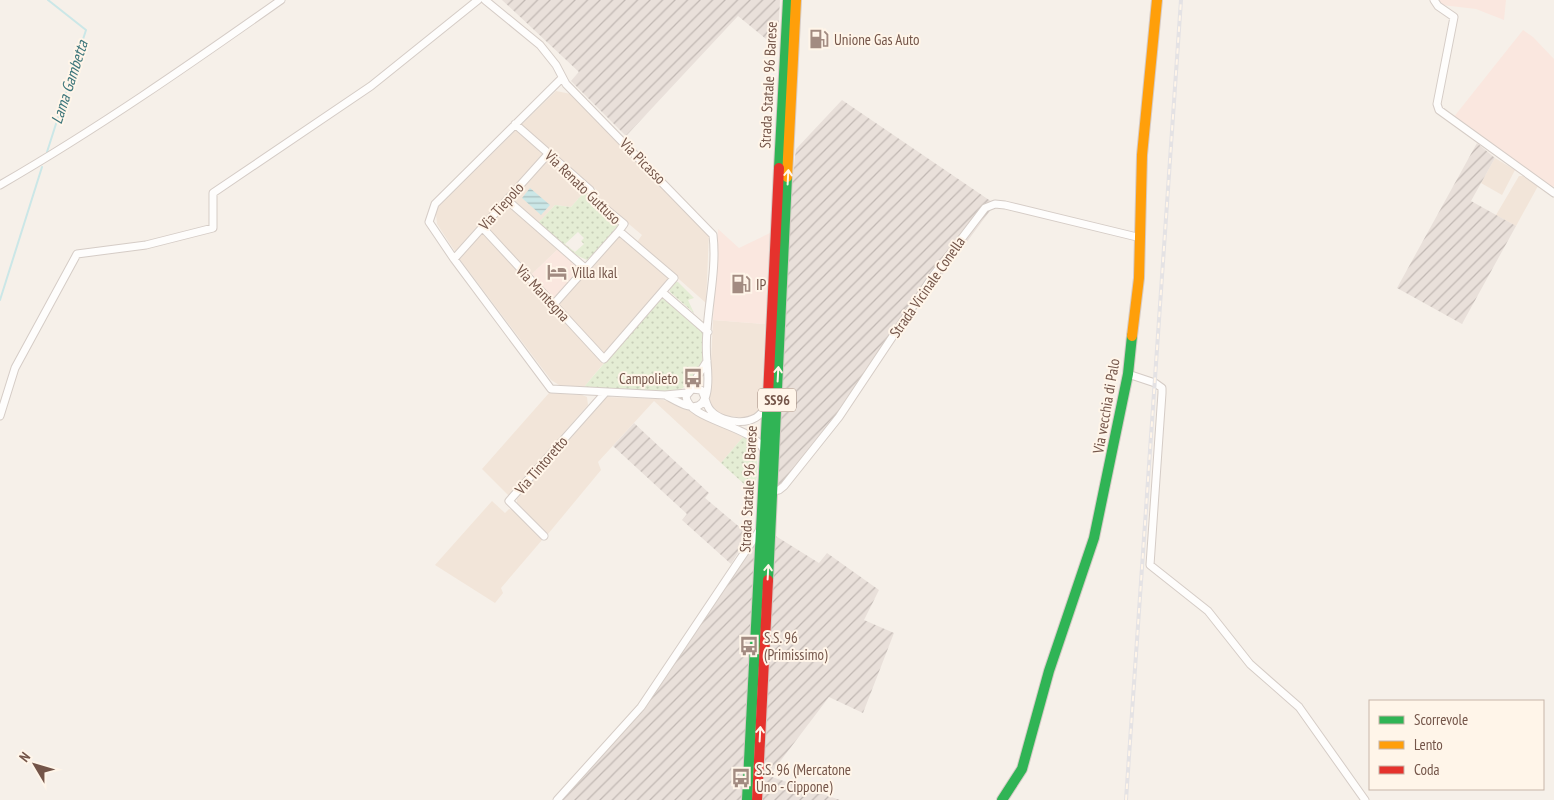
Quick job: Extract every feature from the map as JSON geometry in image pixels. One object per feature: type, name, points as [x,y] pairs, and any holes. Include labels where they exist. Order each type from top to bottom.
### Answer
[{"type":"main road","name":"Strada Statale 96 Barese","points":[[747,800],[766,459],[788,0]]},
{"type":"main road","name":"Strada Statale 96 Barese","points":[[757,800],[796,0]]},
{"type":"main road","name":"Via vecchia di Palo","points":[[1002,800],[1022,769],[1049,671],[1094,538],[1108,479],[1128,374],[1140,278],[1142,154],[1157,0]]},
{"type":"street","points":[[0,185],[68,146],[152,91],[281,0]]},
{"type":"street","points":[[0,416],[15,368],[77,254],[146,245],[213,228],[213,193],[371,86],[478,0]]},
{"type":"street","name":"Via Picasso","points":[[485,0],[540,45],[556,65],[562,78],[711,230],[714,240],[704,398]]},
{"type":"street","points":[[1434,0],[1438,6],[1454,17],[1437,104],[1439,110],[1554,194]]},
{"type":"street","points":[[562,78],[435,204],[429,222],[454,259],[551,389],[665,395],[688,392],[695,388],[701,390],[710,411],[737,422],[757,418],[763,413],[768,399]]},
{"type":"street","name":"Via Renato Guttuso","points":[[515,124],[590,190],[596,201],[624,224],[619,231],[674,278],[662,292]]},
{"type":"street","name":"Via Tiepolo","points":[[454,259],[549,153]]},
{"type":"street","points":[[507,200],[586,269]]},
{"type":"street","name":"Strada Vicinale Conella","points":[[772,491],[779,490],[784,486],[839,417],[933,276],[985,208],[995,204],[1005,205],[1141,238]]},
{"type":"street","name":"Via Mantegna","points":[[482,228],[604,359],[662,292]]},
{"type":"street","points":[[554,304],[619,231]]},
{"type":"street","points":[[662,292],[708,332]]},
{"type":"street","points":[[691,406],[686,399],[688,392],[707,360]]},
{"type":"street","points":[[1128,374],[1155,383],[1162,388],[1150,565],[1155,571],[1204,606],[1250,664],[1299,707],[1365,800]]},
{"type":"street","name":"Via Tintoretto","points":[[544,536],[509,501],[605,393]]},
{"type":"street","points":[[665,395],[691,406],[756,440],[763,448],[766,459]]},
{"type":"street","points":[[691,406],[700,406],[704,398]]},
{"type":"street","points":[[557,800],[641,707],[761,527]]},
{"type":"shaded area","points":[[502,0],[780,0],[777,48],[738,16],[626,136],[571,81],[579,72]]},
{"type":"shaded area","points":[[1436,0],[1506,0],[1504,20],[1476,9],[1442,5]]},
{"type":"shaded area","points":[[1523,30],[1533,37],[1554,59],[1554,186],[1552,188],[1453,118]]},
{"type":"shaded area","points":[[556,91],[571,94],[709,233],[706,303],[637,242],[642,235],[599,199],[599,192],[521,125]]},
{"type":"shaded area","points":[[842,100],[995,204],[776,498],[792,183],[796,149]]},
{"type":"shaded area","points":[[517,129],[546,153],[456,253],[437,224],[436,214],[438,207]]},
{"type":"shaded area","points":[[1477,143],[1495,158],[1471,201],[1516,226],[1462,324],[1397,288]]},
{"type":"shaded area","points":[[1495,158],[1515,170],[1502,195],[1481,183]]},
{"type":"shaded area","points":[[549,159],[586,190],[571,207],[555,205],[538,223],[511,200]]},
{"type":"shaded area","points":[[1519,176],[1523,176],[1538,186],[1516,226],[1496,215]]},
{"type":"shaded area","points":[[507,203],[559,248],[531,275],[486,228]]},
{"type":"shaded area","name":"IP","points":[[718,229],[739,248],[770,233],[765,324],[713,320]]},
{"type":"shaded area","points":[[483,232],[604,363],[584,387],[559,385],[551,380],[459,258]]},
{"type":"shaded area","points":[[620,234],[670,279],[605,354],[558,304]]},
{"type":"shaded area","name":"Villa Ikal","points":[[559,248],[583,268],[554,300],[531,275]]},
{"type":"shaded area","points":[[713,320],[765,324],[761,408],[754,415],[746,418],[721,415],[715,412],[709,403]]},
{"type":"shaded area","points":[[549,393],[582,395],[587,397],[588,405],[509,496],[482,469]]},
{"type":"shaded area","points":[[607,397],[659,399],[671,402],[743,437],[721,463],[654,401],[598,462],[601,470],[548,534],[517,503],[517,499]]},
{"type":"shaded area","points":[[634,423],[709,493],[705,498],[749,535],[731,564],[682,520],[687,514],[613,446]]},
{"type":"shaded area","points":[[492,501],[505,513],[509,509],[513,510],[542,540],[501,588],[503,593],[495,603],[435,565]]},
{"type":"shaded area","points":[[761,527],[819,563],[827,553],[879,590],[864,620],[894,633],[863,713],[829,697],[769,776],[840,800],[557,800],[641,707]]},
{"type":"green space","points":[[586,190],[618,225],[616,230],[587,260],[576,255],[538,223],[555,205],[571,207]],"holes":[[[578,232],[584,238],[581,241],[584,244],[575,252],[565,244]]]},
{"type":"green space","points":[[674,282],[678,282],[694,298],[688,300],[694,313],[670,292]]},
{"type":"green space","points":[[662,295],[705,332],[702,367],[683,388],[675,392],[584,387]]},
{"type":"green space","points":[[743,437],[750,442],[756,454],[755,494],[721,463]]},
{"type":"water","points":[[530,188],[550,205],[541,215],[522,198]]},
{"type":"waterway","name":"Lama Gambetta","points":[[47,152],[86,30],[48,0]]},
{"type":"waterway","name":"Lama Gambetta","points":[[0,300],[42,167]]},
{"type":"railway","points":[[1126,800],[1181,0]]},
{"type":"traffic: fast","points":[[779,168],[788,0]]},
{"type":"traffic: fast","points":[[768,580],[787,177]]},
{"type":"traffic: fast","points":[[1002,800],[1022,769],[1049,671],[1094,538],[1128,374],[1132,336]]},
{"type":"traffic: fast","points":[[747,800],[768,395]]},
{"type":"traffic: slow","points":[[787,177],[796,0]]},
{"type":"traffic: slow","points":[[1132,336],[1139,278],[1142,155],[1157,0]]},
{"type":"traffic: jam","points":[[768,395],[779,168]]},
{"type":"traffic: jam","points":[[757,800],[768,580]]},
{"type":"place","name":"Unione Gas Auto","points":[[819,39]]},
{"type":"place","name":"Villa Ikal","points":[[557,272]]},
{"type":"place","name":"IP","points":[[741,284]]},
{"type":"place","name":"Campolieto","points":[[693,378]]},
{"type":"place","name":"S.S. 96 (Primissimo)","points":[[749,646]]},
{"type":"place","name":"S.S. 96 (Mercatone Uno - Cippone)","points":[[741,778]]}]
